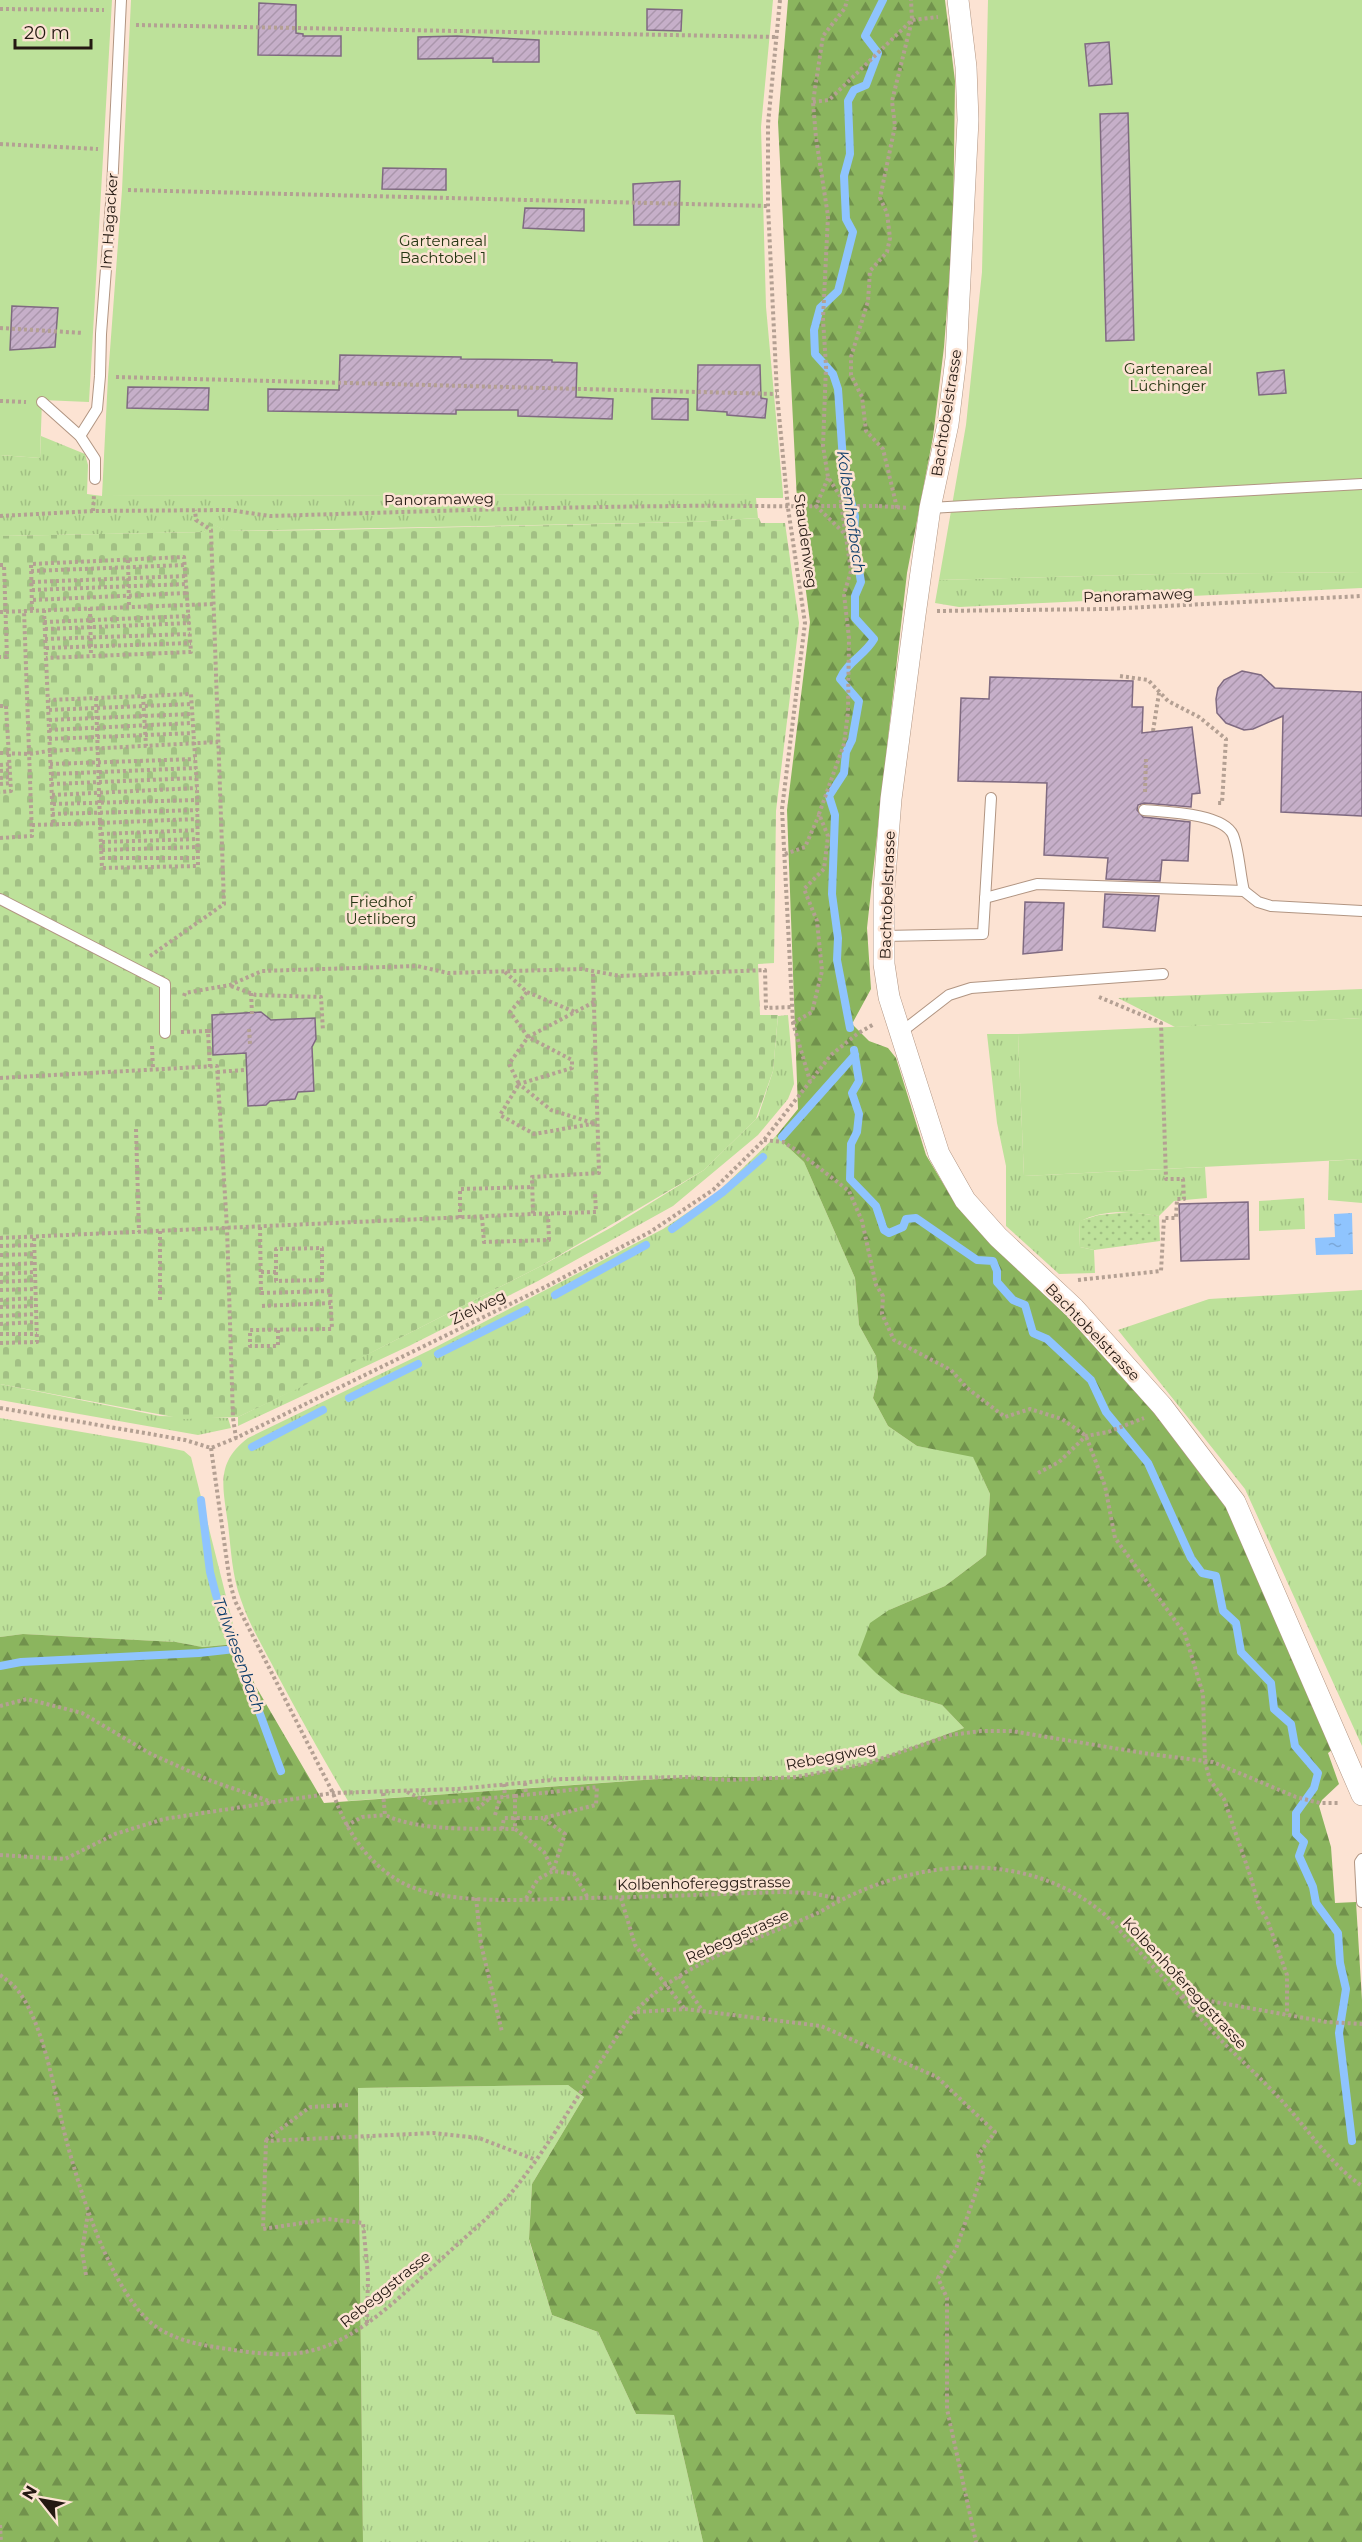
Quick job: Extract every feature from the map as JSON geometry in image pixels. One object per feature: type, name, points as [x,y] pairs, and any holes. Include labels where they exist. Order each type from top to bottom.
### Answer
[{"type":"street","name":"Bachtobelstrasse","points":[[959,7],[966,67],[968,120],[960,293],[948,424],[930,508],[891,799],[884,889],[886,980],[897,1024],[939,1154],[965,1200],[998,1237],[1074,1308],[1176,1421],[1235,1502],[1362,1795]]},
{"type":"lane","name":"Im Hagacker","points":[[80,436],[97,409],[112,190],[121,5]]},
{"type":"lane","points":[[42,402],[80,436],[95,459],[95,479]]},
{"type":"lane","points":[[930,508],[1362,484]]},
{"type":"lane","points":[[884,936],[983,934],[991,798]]},
{"type":"lane","points":[[1144,810],[1178,813],[1214,821],[1225,826],[1233,836],[1244,891]]},
{"type":"lane","points":[[985,898],[1037,884],[1244,891],[1258,902],[1270,906],[1362,911]]},
{"type":"lane","points":[[0,899],[165,984],[165,1033]]},
{"type":"lane","points":[[897,1024],[960,990],[981,986],[1163,974]]},
{"type":"lane","points":[[1362,1859],[1360,1862],[1362,1902]]},
{"type":"path","name":"Staudenweg","points":[[780,0],[768,124],[768,206],[777,394],[788,508],[805,623],[782,808],[793,1023],[810,1082]]},
{"type":"path","points":[[785,854],[805,846],[844,744],[848,712],[849,638],[844,594],[851,571],[840,496],[828,477],[823,446],[825,354],[823,319],[828,216],[813,102],[823,36],[845,8],[847,0]]},
{"type":"path","points":[[897,508],[883,449],[866,431],[862,397],[851,375],[851,357],[868,301],[870,271],[887,252],[890,238],[887,213],[880,198],[895,126],[891,101],[912,20],[911,0]]},
{"type":"path","points":[[0,9],[121,5]]},
{"type":"path","points":[[813,102],[829,100],[912,20],[959,7]]},
{"type":"path","points":[[120,25],[778,37]]},
{"type":"path","points":[[0,144],[113,149]]},
{"type":"path","points":[[112,190],[768,206]]},
{"type":"path","points":[[0,328],[101,334]]},
{"type":"path","points":[[100,376],[777,394]]},
{"type":"path","points":[[0,401],[42,402]]},
{"type":"path","points":[[828,477],[816,506],[846,535]]},
{"type":"path","points":[[93,511],[94,499]]},
{"type":"path","name":"Panoramaweg","points":[[0,516],[93,511],[230,510],[270,516],[681,506],[755,505],[788,508],[879,506]]},
{"type":"path","points":[[137,970],[153,953],[224,904],[211,530],[196,520],[195,510]]},
{"type":"path","points":[[32,610],[31,564],[184,557],[191,652],[46,658]]},
{"type":"path","points":[[128,560],[129,606]]},
{"type":"path","points":[[0,565],[4,565],[2,599],[7,643],[7,657],[0,657]]},
{"type":"path","points":[[31,571],[185,565]]},
{"type":"path","points":[[32,582],[186,576]]},
{"type":"path","points":[[32,590],[187,584]]},
{"type":"path","points":[[33,600],[187,593]]},
{"type":"path","name":"Panoramaweg","points":[[915,615],[933,611],[1106,609],[1362,596]]},
{"type":"path","points":[[3,612],[188,603],[214,604]]},
{"type":"path","points":[[90,608],[91,656]]},
{"type":"path","points":[[0,838],[32,836],[24,610]]},
{"type":"path","points":[[44,610],[53,824]]},
{"type":"path","points":[[44,622],[190,616]]},
{"type":"path","points":[[0,624],[6,623]]},
{"type":"path","points":[[45,629],[190,623]]},
{"type":"path","points":[[0,630],[6,629]]},
{"type":"path","points":[[45,639],[190,634]]},
{"type":"path","points":[[0,636],[6,635]]},
{"type":"path","points":[[46,648],[191,642]]},
{"type":"path","points":[[0,643],[7,643]]},
{"type":"path","points":[[0,650],[7,650]]},
{"type":"path","points":[[1120,676],[1148,680],[1167,701],[1199,717],[1226,739],[1222,803],[1215,802],[1214,821]]},
{"type":"path","points":[[1153,731],[1159,693]]},
{"type":"path","points":[[49,700],[96,698],[143,696],[191,694],[198,810],[198,866],[102,868],[96,698]]},
{"type":"path","points":[[143,696],[146,746]]},
{"type":"path","points":[[49,710],[192,704]]},
{"type":"path","points":[[0,706],[6,706],[11,783],[11,791],[0,792]]},
{"type":"path","points":[[0,714],[7,714]]},
{"type":"path","points":[[49,720],[192,714]]},
{"type":"path","points":[[0,720],[7,720]]},
{"type":"path","points":[[49,730],[192,723]]},
{"type":"path","points":[[0,730],[8,729]]},
{"type":"path","points":[[49,739],[193,733]]},
{"type":"path","points":[[0,736],[8,736]]},
{"type":"path","points":[[0,742],[8,742]]},
{"type":"path","points":[[0,753],[29,754],[218,742]]},
{"type":"path","points":[[1144,810],[1146,758]]},
{"type":"path","points":[[50,764],[195,759]]},
{"type":"path","points":[[0,765],[10,764]]},
{"type":"path","points":[[51,774],[196,768]]},
{"type":"path","points":[[0,771],[10,770]]},
{"type":"path","points":[[0,778],[10,777]]},
{"type":"path","points":[[51,784],[196,778]]},
{"type":"path","points":[[0,784],[11,783]]},
{"type":"path","points":[[52,795],[197,788]]},
{"type":"path","points":[[53,804],[197,800]]},
{"type":"path","points":[[52,814],[198,810]]},
{"type":"path","points":[[793,1023],[812,1012],[822,971],[817,921],[804,888],[824,869],[828,836],[819,814]]},
{"type":"path","points":[[32,825],[197,819]]},
{"type":"path","points":[[101,834],[197,830]]},
{"type":"path","points":[[102,842],[198,839]]},
{"type":"path","points":[[102,850],[198,847]]},
{"type":"path","points":[[102,858],[198,858]]},
{"type":"path","points":[[153,1069],[151,1034],[165,1033],[185,993],[230,986],[262,971],[417,966],[448,973],[582,969],[593,973],[620,976],[765,970],[766,1008],[792,1008]]},
{"type":"path","points":[[504,971],[527,992],[575,1012]]},
{"type":"path","points":[[533,1214],[532,1177],[599,1173],[595,1123],[593,973]]},
{"type":"path","points":[[1047,1284],[1161,1271],[1164,1218],[1176,1218],[1178,1200],[1184,1199],[1183,1179],[1166,1179],[1161,1023],[1101,998],[1077,980]]},
{"type":"path","points":[[230,986],[251,993],[321,997],[323,1031]]},
{"type":"path","points":[[527,992],[510,1012],[528,1037],[572,1060],[572,1068],[519,1084],[500,1115],[534,1134],[595,1123]]},
{"type":"path","points":[[251,993],[252,1014]]},
{"type":"path","points":[[594,1002],[528,1037],[509,1064],[519,1084],[551,1110],[595,1123]]},
{"type":"path","name":"Zielweg","points":[[212,1448],[545,1287],[650,1232],[713,1190],[764,1140],[843,1044],[857,1034],[897,1024]]},
{"type":"path","points":[[249,1029],[250,1044]]},
{"type":"path","points":[[191,1032],[210,1031],[210,1067]]},
{"type":"path","points":[[0,1078],[217,1066],[233,1418],[236,1438]]},
{"type":"path","points":[[218,1072],[244,1070]]},
{"type":"path","points":[[136,1130],[139,1232]]},
{"type":"path","points":[[764,1140],[783,1142],[849,1191],[862,1221],[876,1285],[883,1296],[882,1314],[894,1340],[951,1370],[966,1388],[1005,1417],[1030,1409],[1062,1419],[1086,1436],[1105,1486],[1115,1538],[1185,1634],[1203,1694],[1205,1762],[1210,1780],[1224,1799],[1259,1906],[1267,1919],[1287,1975],[1287,2015]]},
{"type":"path","points":[[460,1218],[460,1189],[532,1187]]},
{"type":"path","points":[[0,1238],[597,1212],[595,1193]]},
{"type":"path","points":[[482,1217],[484,1242],[549,1240],[548,1214]]},
{"type":"path","points":[[260,1227],[261,1293],[330,1291],[332,1329],[250,1330],[250,1347],[278,1346],[278,1330]]},
{"type":"path","points":[[160,1231],[160,1303]]},
{"type":"path","points":[[0,1343],[37,1342],[34,1237]]},
{"type":"path","points":[[0,1246],[34,1245]]},
{"type":"path","points":[[322,1248],[322,1280],[276,1281],[276,1272],[276,1249],[322,1248]]},
{"type":"path","points":[[0,1255],[34,1254]]},
{"type":"path","points":[[0,1265],[35,1263]]},
{"type":"path","points":[[0,1274],[35,1272]]},
{"type":"path","points":[[261,1272],[276,1272]]},
{"type":"path","points":[[0,1282],[35,1280]]},
{"type":"path","points":[[0,1290],[36,1289]]},
{"type":"path","points":[[0,1300],[36,1298]]},
{"type":"path","points":[[262,1306],[331,1303]]},
{"type":"path","points":[[0,1307],[36,1306]]},
{"type":"path","points":[[0,1316],[36,1314]]},
{"type":"path","points":[[0,1324],[36,1322]]},
{"type":"path","points":[[0,1334],[37,1334]]},
{"type":"path","points":[[0,1408],[185,1440],[212,1448]]},
{"type":"path","points":[[1038,1473],[1059,1462],[1086,1436],[1108,1432],[1138,1422]]},
{"type":"path","name":"Kolbenhofereggstrasse","points":[[212,1448],[230,1583],[236,1601],[333,1793],[346,1826],[370,1857],[384,1871],[402,1883],[423,1890],[476,1898],[525,1900],[782,1893],[811,1893],[841,1899],[909,1874],[935,1869],[959,1866],[1018,1872],[1066,1889],[1099,1909],[1213,2032],[1282,2100],[1321,2148],[1362,2186]]},
{"type":"path","points":[[0,1706],[27,1699],[82,1713],[151,1754],[209,1780],[273,1802]]},
{"type":"path","name":"Rebeggweg","points":[[0,1856],[65,1859],[115,1834],[164,1819],[333,1793],[383,1793],[562,1779],[685,1777],[729,1780],[796,1777],[865,1764],[951,1735],[981,1731],[1012,1731],[1205,1762],[1222,1766],[1296,1797],[1320,1803]]},
{"type":"path","points":[[525,1782],[526,1796]]},
{"type":"path","points":[[495,1815],[504,1784]]},
{"type":"path","points":[[405,1791],[430,1803],[526,1796],[597,1787],[596,1805],[543,1818],[504,1818],[502,1829]]},
{"type":"path","points":[[383,1793],[385,1815]]},
{"type":"path","points":[[515,1796],[515,1829]]},
{"type":"path","points":[[477,1809],[490,1798]]},
{"type":"path","points":[[346,1826],[362,1817],[385,1815],[399,1822],[450,1827],[515,1829],[544,1852],[553,1871]]},
{"type":"path","points":[[543,1818],[565,1834],[553,1871]]},
{"type":"path","points":[[525,1900],[538,1879],[553,1871],[574,1874],[589,1898]]},
{"type":"path","points":[[476,1898],[481,1944],[502,2032]]},
{"type":"path","points":[[621,1898],[636,1945],[685,2008]]},
{"type":"path","name":"Rebeggstrasse","points":[[0,1976],[17,1989],[36,2025],[88,2212],[129,2296],[143,2316],[167,2334],[201,2345],[268,2354],[289,2354],[314,2350],[342,2340],[367,2323],[503,2202],[536,2160],[635,2012],[667,1984],[679,1976],[820,1912],[841,1899]]},
{"type":"path","points":[[679,1976],[703,2011]]},
{"type":"path","points":[[1182,1996],[1327,2022],[1362,2024]]},
{"type":"path","points":[[635,2012],[685,2008],[821,2026],[938,2077],[995,2132],[978,2155],[984,2169],[956,2249],[938,2278],[947,2298],[947,2409],[976,2542]]},
{"type":"path","points":[[266,2141],[310,2107],[348,2104]]},
{"type":"path","points":[[266,2141],[434,2133],[479,2138],[536,2160]]},
{"type":"path","points":[[266,2141],[263,2229],[328,2219],[363,2223],[368,2276],[367,2323]]},
{"type":"path","points":[[86,2276],[82,2251],[88,2212]]},
{"type":"path","points":[[0,2525],[1,2542]]},
{"type":"green space","points":[[0,0],[112,0],[89,402],[42,400],[40,458],[0,455]]},
{"type":"green space","name":"Gartenareal Bachtobel 1","points":[[131,0],[773,0],[761,127],[766,307],[783,494],[102,496],[122,190]]},
{"type":"green space","points":[[788,0],[945,0],[955,81],[953,231],[944,347],[933,437],[907,573],[880,808],[867,928],[871,989],[852,1024],[869,1041],[888,1048],[896,1058],[926,1155],[956,1205],[991,1244],[1067,1316],[1170,1430],[1226,1507],[1332,1750],[1328,1753],[1339,1784],[1322,1800],[1319,1806],[1331,1847],[1335,1903],[1356,1902],[1362,2000],[1362,2542],[703,2542],[674,2415],[636,2414],[598,2332],[552,2315],[529,2239],[532,2184],[584,2097],[568,2085],[358,2088],[363,2542],[0,2542],[0,1637],[23,1634],[176,1642],[202,1647],[238,1644],[255,1685],[324,1803],[685,1777],[796,1777],[865,1764],[964,1728],[942,1705],[901,1693],[858,1655],[870,1623],[889,1610],[945,1586],[986,1555],[990,1494],[973,1457],[917,1446],[888,1426],[873,1398],[878,1377],[876,1356],[859,1325],[855,1278],[804,1162],[776,1136],[798,1109],[787,810],[810,622],[796,515],[778,122]]},
{"type":"green space","name":"Gartenareal Lüchinger","points":[[988,0],[1362,0],[1362,572],[1161,574],[939,580],[966,425],[982,272]]},
{"type":"green space","points":[[41,436],[85,454],[88,465],[87,494],[102,496],[783,494],[783,498],[756,498],[758,518],[693,522],[226,531],[210,523],[204,532],[0,536],[0,455],[40,458]]},
{"type":"green space","name":"Friedhof Uetliberg","points":[[759,518],[761,523],[785,523],[799,623],[776,811],[774,963],[758,964],[760,1015],[778,1015],[773,1071],[756,1119],[704,1170],[541,1266],[343,1367],[238,1417],[184,1419],[0,1384],[0,536],[204,532],[209,522],[227,531],[693,522]]},
{"type":"green space","points":[[1362,572],[1362,588],[959,607],[935,603],[939,580],[1161,574]]},
{"type":"green space","points":[[1362,989],[1362,1018],[1175,1027],[1118,998]]},
{"type":"green space","points":[[788,1015],[794,1084],[788,1099],[758,1135],[673,1206],[538,1281],[409,1346],[238,1426],[238,1417],[541,1266],[612,1227],[704,1170],[758,1117],[773,1071],[778,1016]]},
{"type":"green space","points":[[1362,1018],[1362,1159],[1024,1176],[1018,1034]]},
{"type":"green space","points":[[987,1034],[1018,1034],[1024,1176],[1205,1167],[1207,1198],[1174,1201],[1159,1216],[1129,1212],[1109,1213],[1079,1222],[1080,1247],[1094,1250],[1095,1273],[1059,1274],[1006,1226],[1006,1166],[997,1123]]},
{"type":"green space","points":[[776,1136],[804,1162],[855,1278],[859,1325],[876,1356],[878,1377],[873,1398],[888,1426],[917,1446],[973,1456],[990,1494],[986,1555],[945,1586],[889,1610],[901,1693],[942,1705],[964,1728],[865,1764],[796,1777],[685,1777],[348,1801],[279,1678],[241,1600],[234,1572],[223,1487],[226,1466],[230,1457],[248,1438],[430,1350],[663,1229],[718,1192]]},
{"type":"green space","points":[[1362,1159],[1362,1203],[1328,1200],[1329,1161]]},
{"type":"green space","points":[[1304,1198],[1305,1229],[1259,1231],[1259,1201]]},
{"type":"green space","points":[[1130,1212],[1159,1216],[1160,1241],[1094,1250],[1080,1247],[1079,1221],[1099,1215]]},
{"type":"green space","points":[[1362,1290],[1362,1746],[1245,1489],[1118,1330],[1209,1299]]},
{"type":"green space","points":[[0,1384],[160,1416],[228,1418],[231,1428],[198,1435],[0,1400]]},
{"type":"green space","points":[[0,1418],[146,1443],[184,1451],[191,1457],[238,1644],[201,1647],[176,1642],[23,1634],[0,1637]]},
{"type":"green space","points":[[568,2085],[584,2097],[532,2184],[529,2240],[552,2315],[598,2332],[636,2414],[674,2415],[703,2542],[363,2542],[358,2088]]},
{"type":"water","points":[[1352,1213],[1353,1254],[1316,1255],[1315,1238],[1335,1237],[1334,1214]]},
{"type":"building","points":[[259,3],[296,5],[296,33],[303,34],[303,36],[341,36],[341,56],[258,55]]},
{"type":"building","points":[[647,9],[682,10],[681,31],[647,30]]},
{"type":"building","points":[[457,36],[539,40],[539,62],[493,62],[493,58],[418,59],[418,37]]},
{"type":"building","points":[[1109,42],[1112,84],[1089,86],[1085,44]]},
{"type":"building","points":[[1128,113],[1134,340],[1106,341],[1100,114]]},
{"type":"building","points":[[383,168],[446,169],[446,190],[382,189]]},
{"type":"building","points":[[680,181],[679,225],[634,225],[633,184]]},
{"type":"building","points":[[525,208],[584,209],[584,231],[523,228]]},
{"type":"building","points":[[12,306],[58,308],[55,347],[10,350]]},
{"type":"building","points":[[340,355],[552,360],[552,362],[577,363],[576,397],[613,399],[612,419],[518,416],[518,410],[456,410],[456,414],[268,411],[268,389],[339,390]]},
{"type":"building","points":[[698,365],[760,365],[761,398],[767,399],[765,418],[697,410]]},
{"type":"building","points":[[1284,370],[1286,393],[1259,395],[1257,373]]},
{"type":"building","points":[[128,387],[209,388],[208,410],[127,408]]},
{"type":"building","points":[[652,398],[688,399],[688,420],[652,419]]},
{"type":"building","points":[[1242,671],[1261,675],[1275,688],[1362,692],[1362,816],[1281,812],[1283,716],[1253,729],[1244,730],[1226,723],[1217,713],[1218,688],[1224,680]]},
{"type":"building","points":[[990,677],[1133,681],[1132,707],[1143,707],[1142,733],[1192,727],[1200,793],[1192,794],[1191,807],[1144,803],[1138,805],[1137,810],[1143,817],[1190,822],[1188,861],[1162,860],[1160,881],[1106,879],[1108,858],[1044,855],[1047,783],[958,781],[961,698],[989,699]]},
{"type":"building","points":[[1105,894],[1159,896],[1155,931],[1103,927]]},
{"type":"building","points":[[1025,902],[1064,903],[1062,950],[1023,954]]},
{"type":"building","points":[[261,1012],[271,1020],[315,1018],[316,1039],[312,1047],[314,1091],[298,1092],[295,1099],[248,1106],[246,1053],[213,1055],[212,1015]]},
{"type":"building","points":[[1248,1202],[1249,1259],[1181,1261],[1179,1204]]},
{"type":"waterway","name":"Kolbenhofbach","points":[[850,1028],[837,960],[838,938],[832,894],[835,815],[829,796],[844,773],[846,752],[852,740],[859,701],[840,679],[847,667],[874,639],[855,618],[855,596],[861,582],[854,540],[855,516],[844,475],[838,389],[833,374],[815,354],[814,330],[820,308],[838,291],[853,232],[846,219],[844,176],[850,154],[848,101],[854,90],[866,85],[878,53],[865,36],[883,0]]},
{"type":"waterway","name":"Kolbenhofbach","points":[[854,1050],[859,1081],[852,1093],[859,1114],[857,1132],[851,1144],[850,1179],[876,1206],[884,1230],[889,1233],[903,1227],[906,1219],[916,1218],[977,1260],[993,1261],[997,1271],[997,1282],[1013,1300],[1025,1305],[1033,1333],[1047,1339],[1091,1380],[1106,1412],[1148,1463],[1191,1558],[1202,1573],[1216,1576],[1223,1611],[1236,1623],[1241,1652],[1271,1683],[1274,1709],[1291,1724],[1295,1746],[1318,1773],[1314,1788],[1296,1813],[1296,1834],[1304,1842],[1299,1856],[1313,1887],[1316,1903],[1338,1933],[1340,1963],[1346,1989],[1339,2033],[1352,2141]]},
{"type":"waterway","name":"Talwiesenbach","points":[[782,1137],[855,1055]]},
{"type":"waterway","name":"Talwiesenbach","points":[[672,1229],[723,1192],[763,1157]]},
{"type":"waterway","name":"Talwiesenbach","points":[[555,1295],[646,1245]]},
{"type":"waterway","name":"Talwiesenbach","points":[[438,1354],[526,1310]]},
{"type":"waterway","name":"Talwiesenbach","points":[[349,1398],[418,1364]]},
{"type":"waterway","name":"Talwiesenbach","points":[[252,1447],[323,1410]]},
{"type":"waterway","name":"Talwiesenbach","points":[[201,1500],[210,1572],[216,1595],[281,1771]]},
{"type":"waterway","points":[[0,1666],[21,1662],[199,1653],[235,1649]]}]
